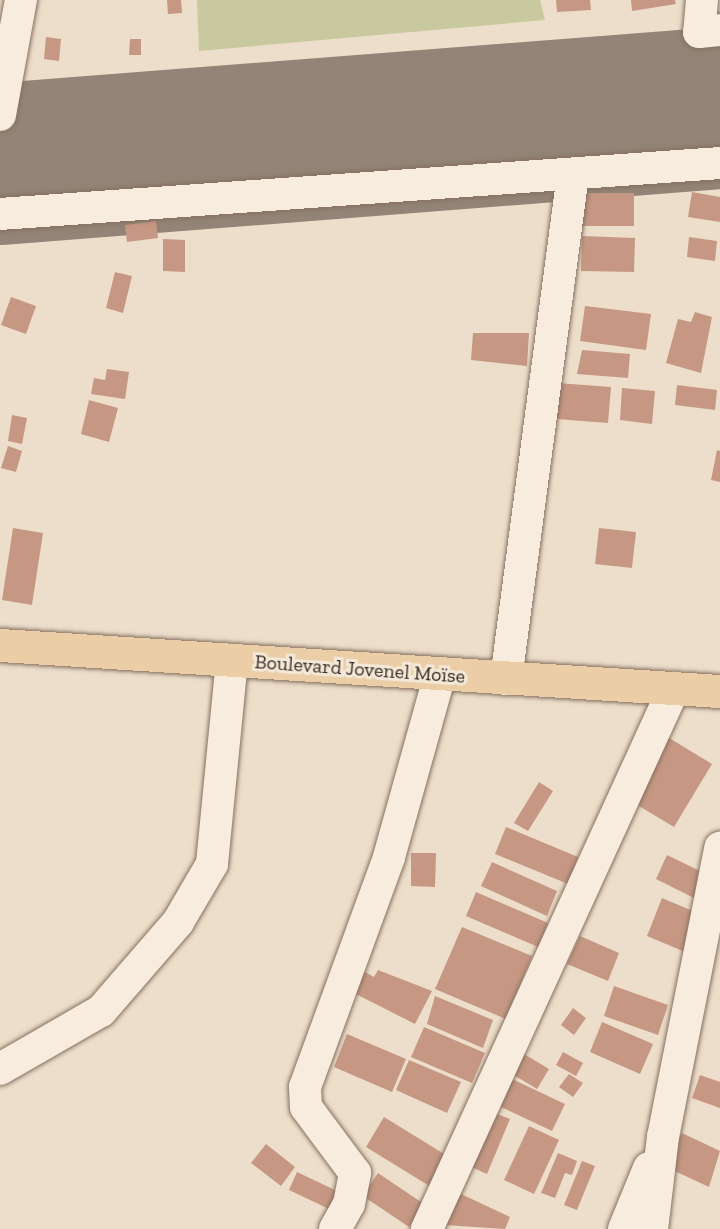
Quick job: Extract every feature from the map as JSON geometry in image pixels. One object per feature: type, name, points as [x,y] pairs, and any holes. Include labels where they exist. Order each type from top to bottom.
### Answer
[{"type":"main road","name":"Boulevard Jovenel Moïse","points":[[0,645],[720,691]]},
{"type":"street","points":[[0,115],[21,0]]},
{"type":"street","points":[[702,0],[699,32],[720,30]]},
{"type":"street","points":[[0,214],[720,163]]},
{"type":"street","points":[[506,679],[573,174]]},
{"type":"street","points":[[0,1069],[101,1011],[178,922],[212,864],[232,660]]},
{"type":"street","points":[[335,1229],[349,1204],[355,1173],[306,1107],[305,1087],[389,857],[440,674]]},
{"type":"street","points":[[427,1229],[674,688]]},
{"type":"street","points":[[652,1229],[663,1137],[720,848]]},
{"type":"street","points":[[624,1229],[663,1137]]},
{"type":"green space","points":[[197,0],[540,0],[545,20],[199,51]]},
{"type":"building","points":[[167,0],[181,0],[182,13],[168,14]]},
{"type":"building","points":[[556,0],[590,0],[591,10],[557,12]]},
{"type":"building","points":[[631,0],[675,0],[676,4],[632,11]]},
{"type":"building","points":[[46,37],[61,39],[59,61],[44,59]]},
{"type":"building","points":[[130,39],[141,39],[141,55],[129,55]]},
{"type":"building","points":[[692,192],[720,197],[720,222],[688,217]]},
{"type":"building","points":[[581,193],[634,193],[634,226],[581,226]]},
{"type":"building","points":[[156,221],[158,238],[127,242],[125,225]]},
{"type":"building","points":[[582,236],[635,238],[634,272],[581,271]]},
{"type":"building","points":[[689,237],[717,241],[715,261],[687,257]]},
{"type":"building","points":[[163,239],[185,240],[185,272],[163,271]]},
{"type":"building","points":[[115,272],[132,276],[123,313],[106,308]]},
{"type":"building","points":[[11,297],[36,306],[26,334],[1,325]]},
{"type":"building","points":[[585,306],[651,314],[646,350],[580,341]]},
{"type":"building","points":[[695,312],[712,317],[701,373],[666,363],[678,319],[691,322]]},
{"type":"building","points":[[473,333],[529,333],[527,366],[471,360]]},
{"type":"building","points":[[582,350],[630,354],[628,378],[577,374]]},
{"type":"building","points":[[107,369],[129,372],[125,399],[91,394],[94,378],[105,380]]},
{"type":"building","points":[[558,383],[611,387],[608,423],[556,419]]},
{"type":"building","points":[[677,385],[717,390],[715,410],[675,405]]},
{"type":"building","points":[[622,388],[655,391],[652,424],[620,420]]},
{"type":"building","points":[[89,400],[118,408],[109,442],[81,434]]},
{"type":"building","points":[[12,415],[27,418],[22,444],[8,441]]},
{"type":"building","points":[[8,446],[22,451],[16,472],[1,468]]},
{"type":"building","points":[[717,450],[720,451],[720,482],[711,480]]},
{"type":"building","points":[[13,528],[43,533],[32,605],[2,600]]},
{"type":"building","points":[[599,528],[636,532],[632,568],[595,564]]},
{"type":"building","points":[[666,736],[712,764],[674,827],[629,800]]},
{"type":"building","points":[[539,782],[553,791],[528,831],[514,823]]},
{"type":"building","points":[[506,827],[578,857],[568,884],[495,854]]},
{"type":"building","points":[[411,853],[436,853],[435,887],[411,886]]},
{"type":"building","points":[[667,855],[706,874],[694,898],[656,879]]},
{"type":"building","points":[[492,862],[557,891],[547,916],[481,886]]},
{"type":"building","points":[[476,892],[548,923],[538,947],[466,916]]},
{"type":"building","points":[[662,898],[700,914],[685,952],[647,936]]},
{"type":"building","points":[[462,927],[532,956],[506,1019],[435,989]]},
{"type":"building","points":[[580,936],[619,953],[608,981],[567,964]]},
{"type":"building","points":[[378,970],[432,991],[415,1024],[346,989],[365,972],[374,977]]},
{"type":"building","points":[[614,986],[668,1005],[658,1035],[604,1016]]},
{"type":"building","points":[[435,996],[493,1020],[483,1048],[427,1024]]},
{"type":"building","points":[[573,1008],[586,1018],[574,1035],[561,1025]]},
{"type":"building","points":[[602,1022],[653,1044],[640,1074],[590,1052]]},
{"type":"building","points":[[424,1027],[485,1053],[472,1083],[411,1057]]},
{"type":"building","points":[[347,1034],[406,1059],[392,1092],[334,1067]]},
{"type":"building","points":[[563,1052],[583,1063],[576,1076],[556,1065]]},
{"type":"building","points":[[524,1054],[549,1069],[537,1089],[512,1074]]},
{"type":"building","points":[[409,1060],[461,1082],[447,1113],[396,1090]]},
{"type":"building","points":[[569,1074],[583,1083],[573,1097],[559,1087]]},
{"type":"building","points":[[700,1075],[720,1082],[720,1108],[692,1098]]},
{"type":"building","points":[[510,1078],[565,1104],[552,1131],[497,1105]]},
{"type":"building","points":[[492,1112],[510,1119],[487,1174],[469,1166]]},
{"type":"building","points":[[384,1117],[449,1157],[431,1187],[366,1147]]},
{"type":"building","points":[[529,1126],[559,1140],[534,1194],[504,1180]]},
{"type":"building","points":[[682,1133],[720,1151],[709,1187],[666,1167]]},
{"type":"building","points":[[266,1144],[295,1167],[281,1186],[251,1163]]},
{"type":"building","points":[[558,1153],[577,1161],[572,1175],[565,1173],[555,1198],[541,1193]]},
{"type":"building","points":[[582,1161],[595,1166],[577,1210],[564,1205]]},
{"type":"building","points":[[297,1172],[337,1191],[329,1209],[289,1190]]},
{"type":"building","points":[[378,1173],[424,1204],[409,1227],[363,1196]]},
{"type":"building","points":[[459,1193],[510,1217],[505,1229],[444,1225]]},
{"type":"runway","points":[[0,164],[720,108]]}]
